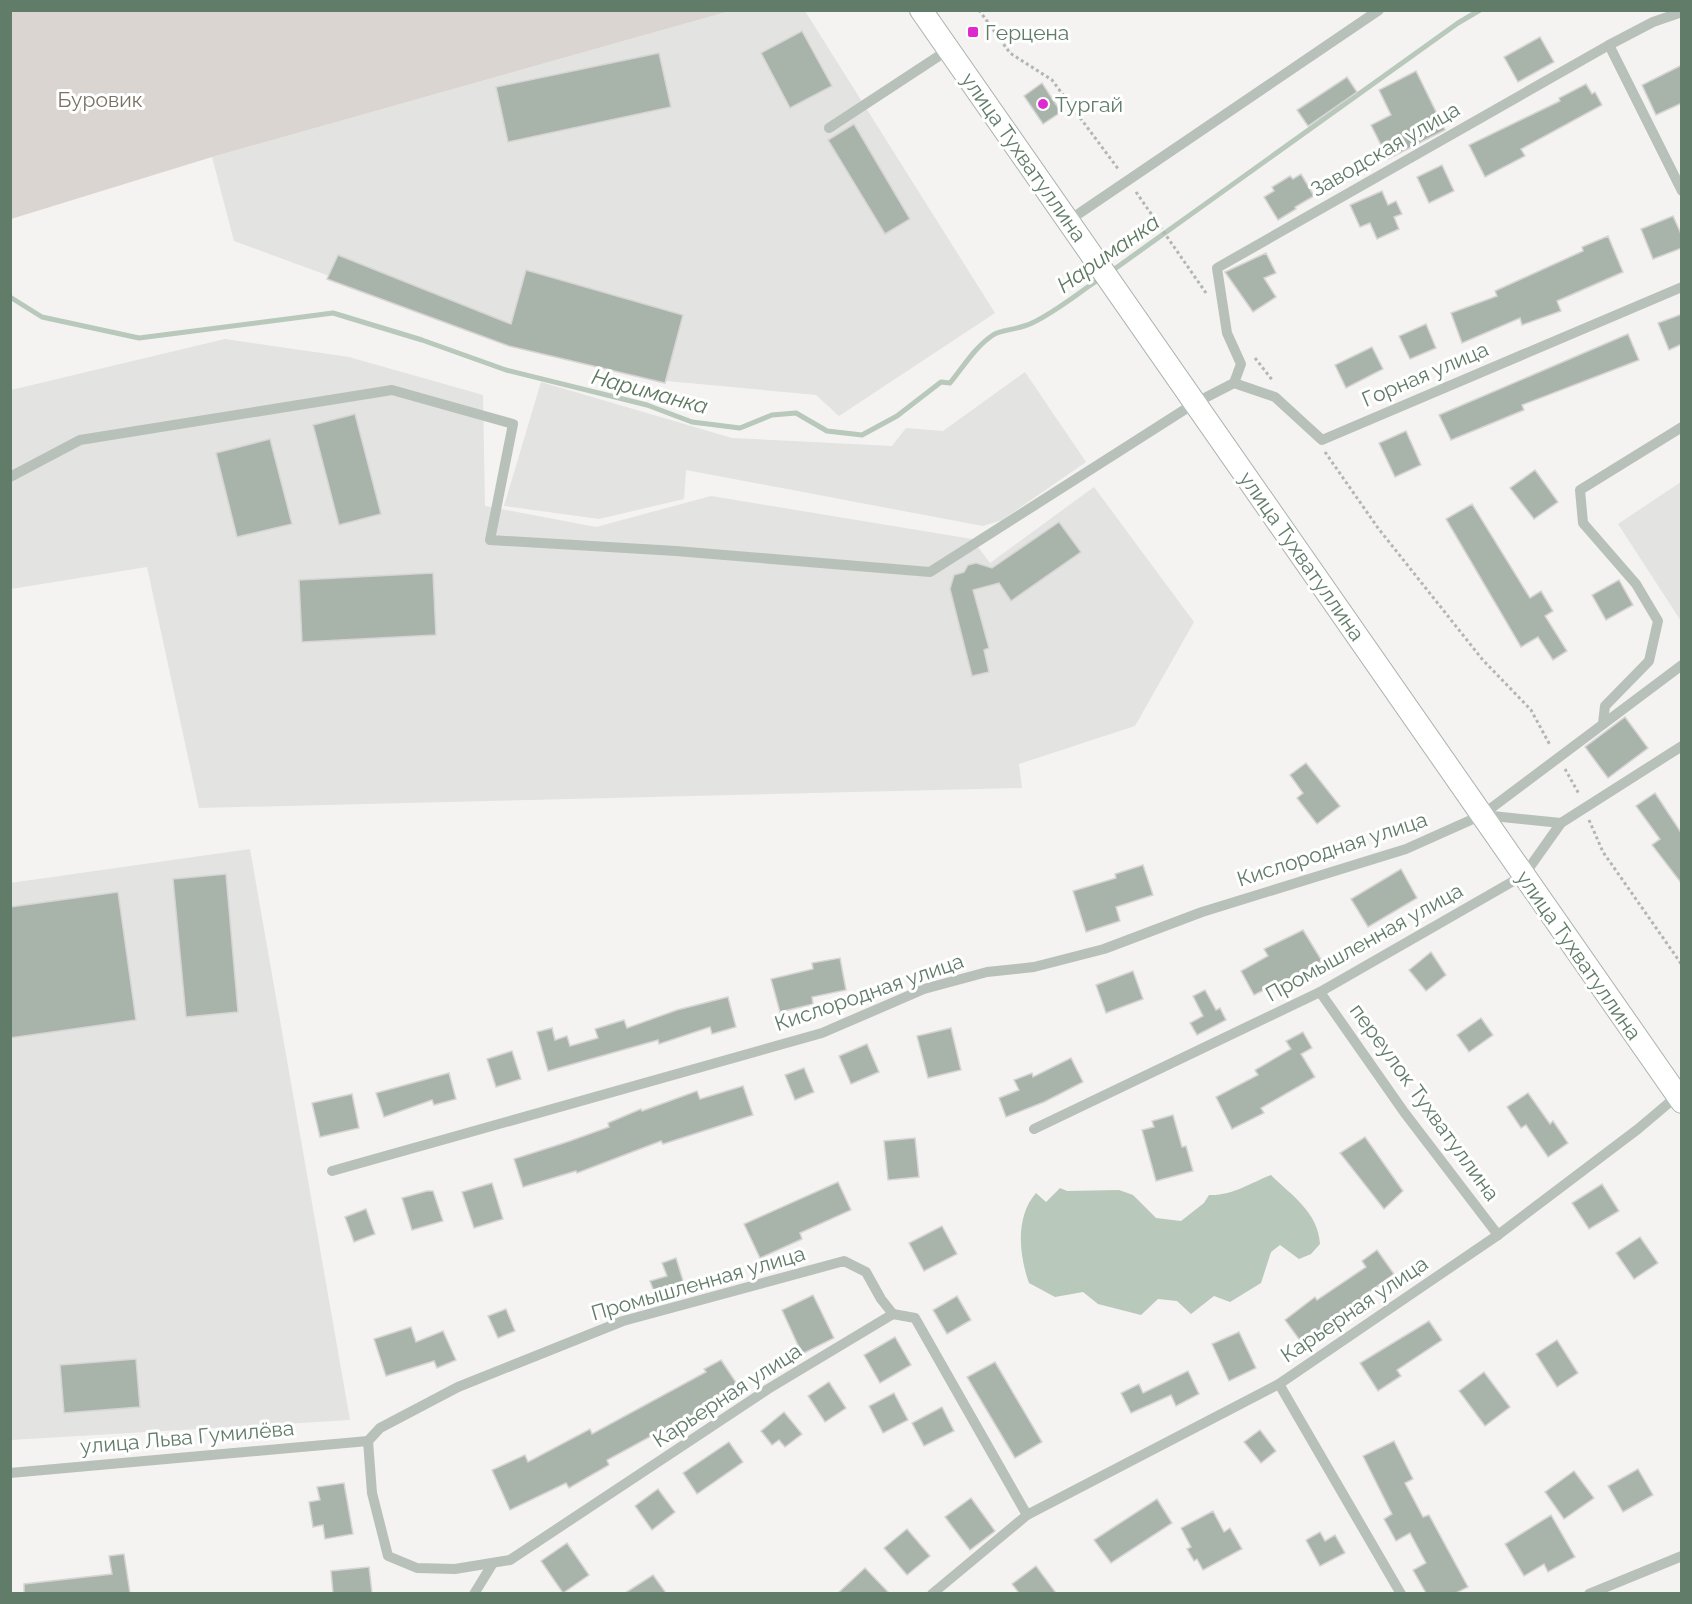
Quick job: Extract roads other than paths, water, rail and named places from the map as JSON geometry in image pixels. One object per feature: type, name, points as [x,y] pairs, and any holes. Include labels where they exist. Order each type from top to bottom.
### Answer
[{"type":"main road","name":"улица Тухватуллина","points":[[921,10],[1679,1099]]},
{"type":"street","points":[[1068,221],[1379,10]]},
{"type":"street","name":"Заводская улица","points":[[1234,383],[1241,364],[1227,333],[1217,268],[1609,45],[1653,22],[1682,12]]},
{"type":"street","points":[[1609,45],[1682,191]]},
{"type":"street","points":[[829,128],[948,50]]},
{"type":"street","name":"Горная улица","points":[[1234,383],[1275,398],[1322,440],[1682,287]]},
{"type":"street","points":[[10,477],[80,440],[392,390],[513,424],[490,540],[676,551],[930,572],[1195,403],[1234,383]]},
{"type":"street","points":[[1603,723],[1605,706],[1649,661],[1658,621],[1636,584],[1583,523],[1580,490],[1682,427]]},
{"type":"street","name":"Кислородная улица","points":[[332,1171],[822,1033],[924,989],[987,972],[1034,967],[1104,949],[1202,912],[1406,849],[1482,815],[1682,665]]},
{"type":"street","name":"Промышленная улица","points":[[1034,1130],[1320,992],[1524,875],[1561,823],[1682,746]]},
{"type":"street","points":[[1482,815],[1561,823]]},
{"type":"street","name":"переулок Тухватуллина","points":[[1320,992],[1404,1112],[1498,1235]]},
{"type":"street","name":"Карьерная улица","points":[[932,1593],[1027,1515],[1279,1384],[1498,1235],[1679,1099]]},
{"type":"street","name":"Промышленная улица","points":[[368,1441],[380,1428],[458,1388],[623,1321],[844,1261],[866,1272],[881,1299],[893,1314]]},
{"type":"street","points":[[893,1314],[915,1318],[1027,1515]]},
{"type":"street","name":"Карьерная улица","points":[[368,1441],[378,1522],[388,1556],[417,1568],[454,1569],[510,1560],[768,1389],[893,1314]]},
{"type":"street","points":[[1279,1384],[1401,1593]]},
{"type":"street","name":"улица Льва Гумилёва","points":[[10,1473],[368,1441]]},
{"type":"street","points":[[1589,1593],[1682,1556]]},
{"type":"street","points":[[474,1593],[493,1563]]},
{"type":"waterway","name":"Нариманка","points":[[1109,273],[1458,23],[1480,10]]},
{"type":"waterway","name":"Нариманка","points":[[10,297],[42,317],[139,338],[333,313],[422,340],[506,370],[647,405],[692,422],[740,428],[772,415],[796,413],[827,431],[862,435],[897,416],[941,382],[950,383],[975,351],[993,335],[1027,325],[1041,318],[1101,278]]},
{"type":"place","name":"Герцена","points":[[973,32]]},
{"type":"place","name":"Тургай","points":[[1043,104]]},
{"type":"park label","name":"Буровик","points":[[100,99]]}]
